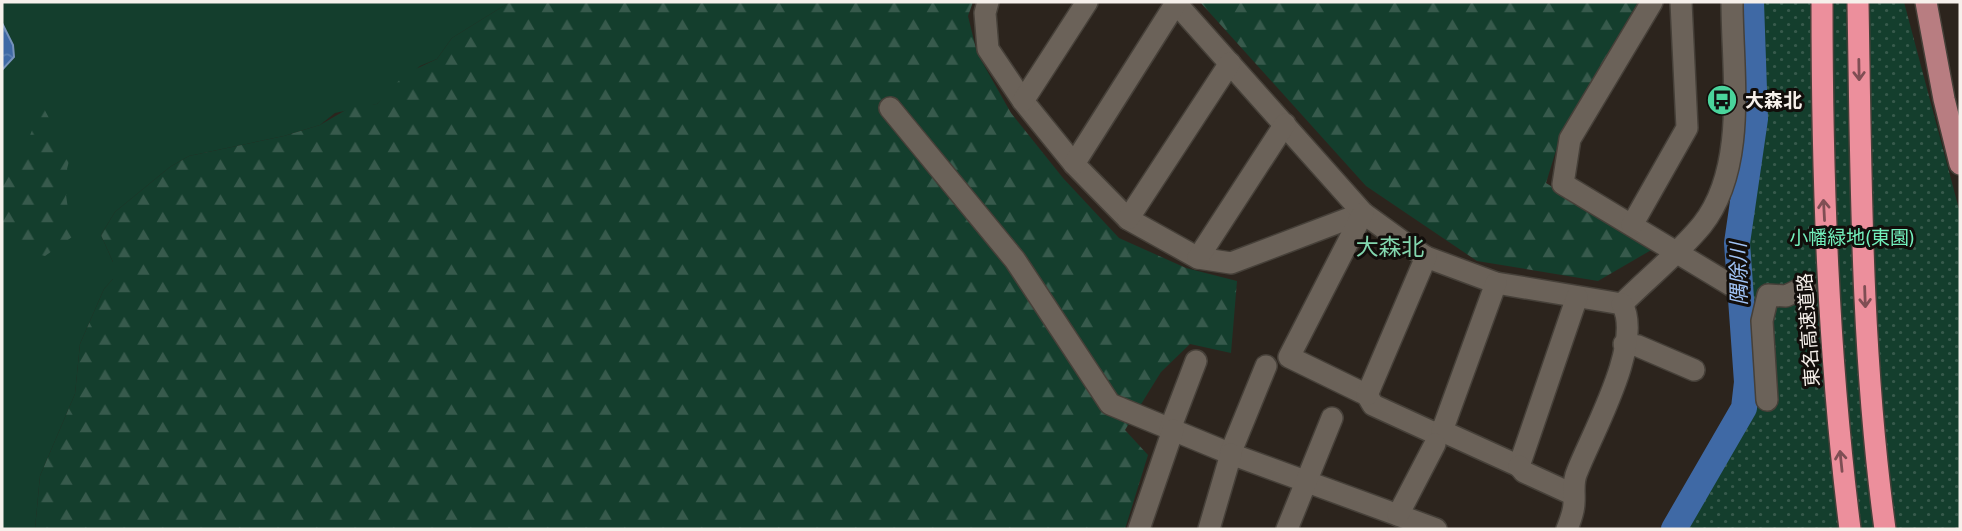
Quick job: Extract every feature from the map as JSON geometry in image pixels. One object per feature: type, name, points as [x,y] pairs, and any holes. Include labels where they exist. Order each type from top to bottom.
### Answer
[{"type":"highway","name":"東名高速道路","points":[[1822,2],[1823,194],[1829,317],[1850,529]]},
{"type":"highway","points":[[1858,2],[1866,328],[1872,425],[1885,529]]},
{"type":"main road","points":[[1926,2],[1944,99],[1960,164]]},
{"type":"street","points":[[988,2],[985,13],[988,49],[1023,100],[1074,164],[1128,219],[1198,258],[1231,263],[1363,214]]},
{"type":"street","points":[[1023,100],[1087,2]]},
{"type":"street","points":[[1074,164],[1175,2],[1363,214],[1426,257],[1496,284],[1622,304]]},
{"type":"street","points":[[1652,2],[1570,139],[1563,184],[1734,287]]},
{"type":"street","points":[[1632,225],[1687,128],[1681,2]]},
{"type":"street","points":[[1622,304],[1702,224],[1719,197],[1728,173],[1732,142],[1732,2]]},
{"type":"street","points":[[1128,219],[1230,64]]},
{"type":"street","points":[[890,108],[1015,260],[1110,404],[1231,454],[1306,480],[1394,520],[1436,529]]},
{"type":"street","points":[[1198,258],[1285,124]]},
{"type":"street","points":[[1363,214],[1289,357],[1367,395],[1373,405],[1438,437],[1518,466],[1524,472],[1572,494]]},
{"type":"street","points":[[1367,395],[1426,257]]},
{"type":"street","points":[[1394,520],[1438,437],[1496,284]]},
{"type":"street","points":[[1767,400],[1762,321],[1768,295],[1786,296],[1805,287]]},
{"type":"street","points":[[1518,466],[1577,297]]},
{"type":"street","points":[[1567,529],[1575,501],[1572,494],[1576,473],[1620,373],[1628,314],[1622,304]]},
{"type":"street","points":[[1624,344],[1638,346],[1694,370]]},
{"type":"street","points":[[1139,529],[1196,361]]},
{"type":"street","points":[[1209,529],[1231,454],[1266,366]]},
{"type":"street","points":[[1287,529],[1332,418]]},
{"type":"green space","points":[[2,2],[510,2],[452,38],[437,59],[420,66],[377,104],[335,113],[320,125],[284,136],[189,156],[170,167],[115,212],[101,235],[113,262],[113,279],[104,289],[80,344],[75,394],[40,476],[35,529],[2,529]]},
{"type":"green space","points":[[510,2],[973,2],[968,16],[977,53],[1011,113],[1063,178],[1119,238],[1186,268],[1237,281],[1231,353],[1190,344],[1161,372],[1125,430],[1148,455],[1125,529],[35,529],[40,476],[75,394],[80,344],[104,289],[113,279],[113,262],[101,235],[115,212],[170,167],[189,156],[284,136],[320,125],[351,107],[377,104],[405,74],[437,59],[452,38]]},
{"type":"green space","points":[[1200,2],[1638,2],[1562,131],[1546,183],[1653,249],[1598,281],[1477,261],[1366,186]]},
{"type":"green space","name":"小幡緑地(東園)","points":[[1755,2],[1904,2],[1960,213],[1960,529],[1670,529],[1752,388],[1744,217],[1758,123]]},
{"type":"green space","points":[[42,105],[70,157],[67,169],[72,189],[66,195],[72,237],[45,256],[21,250],[14,228],[2,227],[2,160],[23,153]]},
{"type":"water","points":[[2,23],[13,45],[14,57],[2,70]]},
{"type":"waterway","name":"隅除川","points":[[1674,529],[1744,408],[1747,382],[1737,243],[1755,119],[1751,2]]},
{"type":"place","name":"大森北","points":[[1722,100]]},
{"type":"district","name":"大森北","points":[[1390,247]]}]
